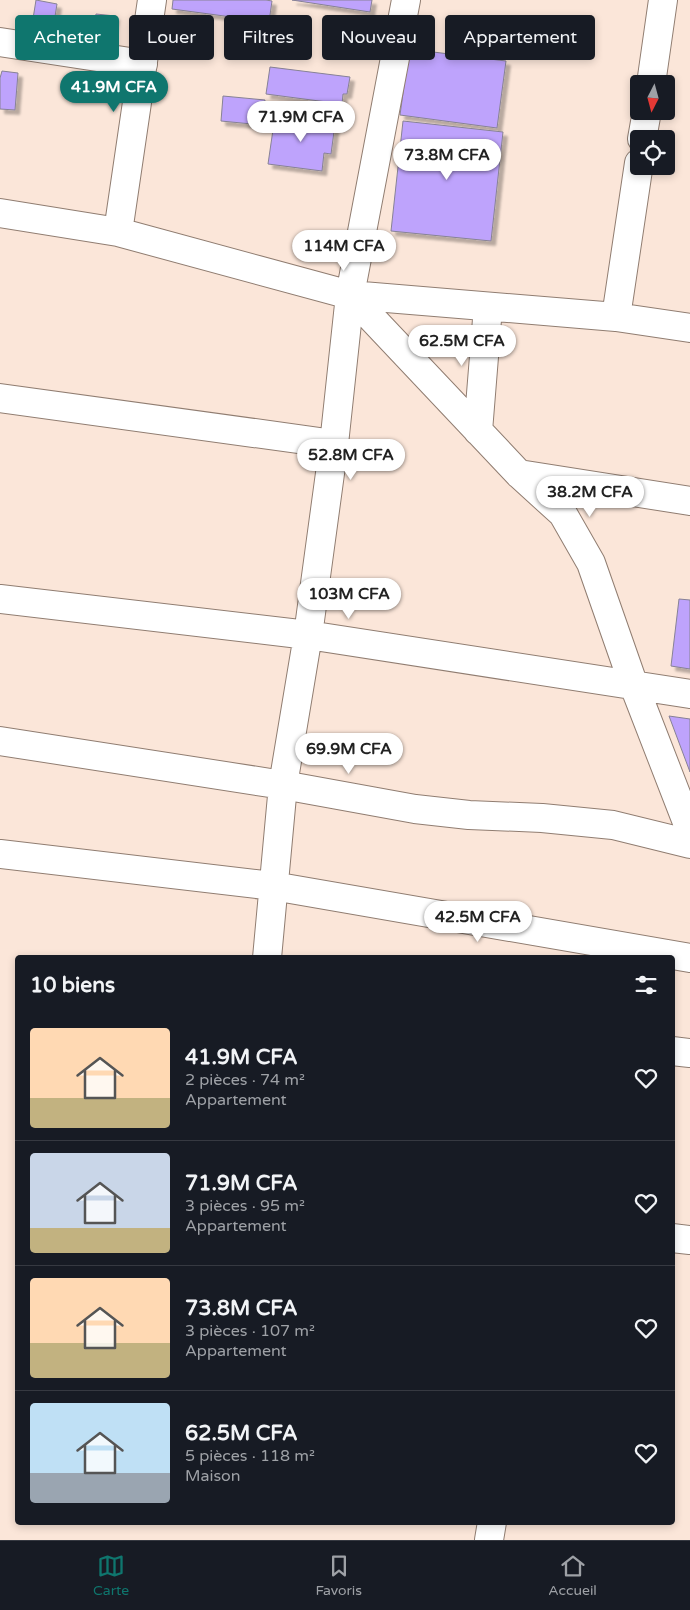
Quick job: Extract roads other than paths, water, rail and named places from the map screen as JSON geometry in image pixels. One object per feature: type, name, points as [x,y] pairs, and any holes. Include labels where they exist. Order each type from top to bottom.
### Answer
[{"type":"street","points":[[118,232],[152,0]]},
{"type":"street","points":[[267,955],[284,785],[308,635],[334,444],[350,295],[406,0]]},
{"type":"street","points":[[652,75],[663,0]]},
{"type":"street","points":[[0,42],[143,64]]},
{"type":"street","points":[[616,317],[637,175]]},
{"type":"street","points":[[0,213],[118,232],[350,295],[616,317],[690,328]]},
{"type":"street","points":[[350,295],[519,474],[563,514],[591,563],[633,684],[690,830]]},
{"type":"street","points":[[478,431],[488,307]]},
{"type":"street","points":[[0,398],[334,444]]},
{"type":"street","points":[[519,474],[690,501]]},
{"type":"street","points":[[0,599],[308,635],[690,694]]},
{"type":"street","points":[[0,741],[284,785],[415,809],[469,815],[542,818],[613,826],[690,844]]},
{"type":"street","points":[[0,854],[273,886],[673,955]]},
{"type":"street","points":[[675,955],[690,958]]},
{"type":"street","points":[[675,1051],[690,1053]]},
{"type":"street","points":[[675,1238],[690,1240]]},
{"type":"street","points":[[489,1540],[492,1525]]}]
